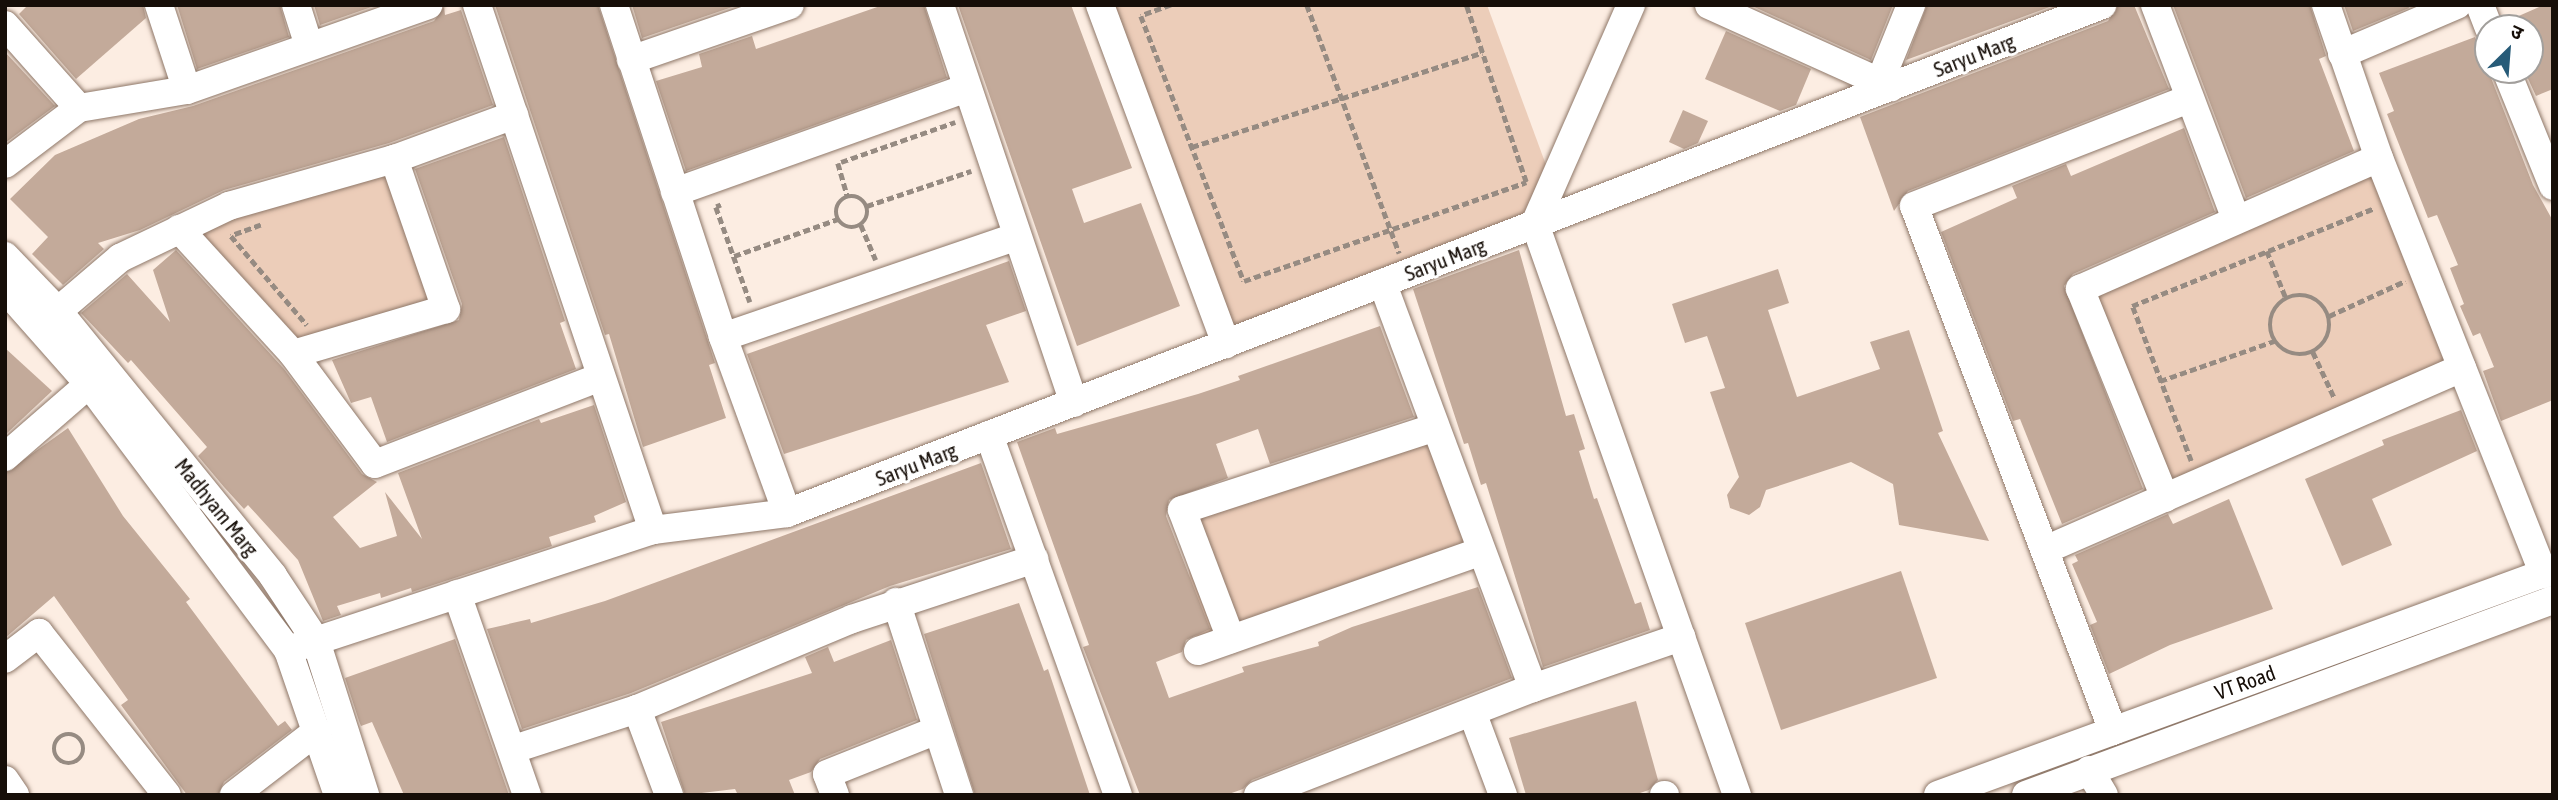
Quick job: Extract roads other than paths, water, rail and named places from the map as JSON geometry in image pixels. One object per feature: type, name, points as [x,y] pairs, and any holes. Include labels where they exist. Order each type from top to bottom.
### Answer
[{"type":"street","points":[[159,5],[187,90]]},
{"type":"street","points":[[296,5],[309,46]]},
{"type":"street","points":[[5,164],[79,108],[187,90],[428,5]]},
{"type":"street","points":[[477,5],[653,530]]},
{"type":"street","points":[[614,5],[723,337],[787,513]]},
{"type":"street","points":[[631,60],[790,5]]},
{"type":"street","points":[[940,5],[967,88],[979,164],[1015,237],[1074,402]]},
{"type":"street","points":[[1100,5],[1226,344]]},
{"type":"street","points":[[1631,5],[1535,224],[1737,795]]},
{"type":"street","points":[[1709,5],[1771,17],[1886,83],[1911,5]]},
{"type":"street","name":"Saryu Marg","points":[[288,650],[653,530],[787,513],[1535,224],[1886,83],[2102,5]]},
{"type":"street","points":[[2154,5],[2236,219]]},
{"type":"street","points":[[2326,5],[2379,158],[2462,368],[2548,572]]},
{"type":"street","points":[[2342,54],[2457,5]]},
{"type":"street","points":[[5,25],[79,108]]},
{"type":"street","points":[[2512,84],[2553,186]]},
{"type":"street","points":[[675,192],[967,88]]},
{"type":"street","points":[[2113,731],[1914,206],[2188,99]]},
{"type":"street","points":[[58,311],[120,258],[179,229],[303,182],[394,159],[514,115]]},
{"type":"street","points":[[2165,498],[2080,289],[2379,158]]},
{"type":"street","points":[[293,354],[446,309],[394,159]]},
{"type":"street","points":[[179,229],[293,354],[375,464],[601,377]]},
{"type":"street","points":[[723,337],[1015,237]]},
{"type":"street","name":"Madhyam Marg","points":[[5,256],[58,311],[273,576],[316,641],[365,795]]},
{"type":"street","points":[[1382,283],[1479,552],[1533,688]]},
{"type":"street","name":"Madhyam Marg","points":[[5,289],[89,384],[288,650],[290,667],[317,731],[338,795]]},
{"type":"street","points":[[2045,550],[2462,368]]},
{"type":"street","points":[[5,457],[89,384]]},
{"type":"street","points":[[1231,639],[1182,510],[1433,428]]},
{"type":"street","points":[[989,435],[1118,795]]},
{"type":"street","points":[[1198,651],[1479,552]]},
{"type":"street","points":[[514,749],[637,709],[896,603],[1034,559]]},
{"type":"street","name":"VT Road","points":[[1938,795],[2548,572]]},
{"type":"street","points":[[457,594],[514,749],[527,795]]},
{"type":"street","name":"VT Road","points":[[2026,795],[2553,600]]},
{"type":"street","points":[[896,603],[959,795]]},
{"type":"street","points":[[5,659],[39,634],[167,795]]},
{"type":"street","points":[[1258,795],[1533,688],[1681,637]]},
{"type":"street","points":[[637,709],[669,795]]},
{"type":"street","points":[[1472,712],[1503,795]]},
{"type":"street","points":[[835,795],[827,774],[937,730]]},
{"type":"street","points":[[234,795],[317,731]]},
{"type":"street","points":[[1496,747],[1515,795]]},
{"type":"street","points":[[2089,770],[2104,795]]},
{"type":"street","points":[[5,780],[15,795]]}]
